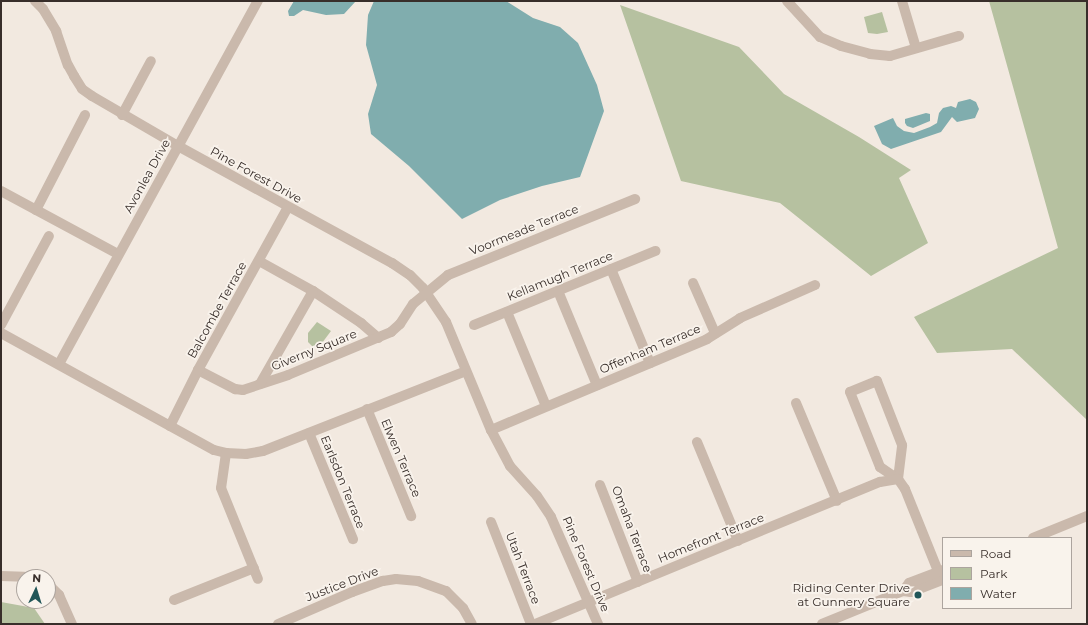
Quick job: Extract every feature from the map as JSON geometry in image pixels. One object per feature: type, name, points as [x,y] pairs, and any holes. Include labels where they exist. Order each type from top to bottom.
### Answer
[{"type":"street","name":"Pine Forest Drive","points":[[35,1],[50,19],[68,65],[82,89],[122,115],[392,263],[410,275],[426,292],[446,322],[491,430],[510,466],[537,496],[552,517],[598,624]]},
{"type":"street","name":"Avonlea Drive","points":[[59,364],[258,1]]},
{"type":"street","points":[[787,1],[814,32],[828,42],[870,54],[890,56],[959,36]]},
{"type":"street","points":[[902,1],[916,48]]},
{"type":"street","points":[[122,115],[151,60]]},
{"type":"street","points":[[36,210],[85,115]]},
{"type":"street","points":[[1,191],[118,254]]},
{"type":"street","name":"Voormeade Terrace","points":[[426,292],[452,274],[635,199]]},
{"type":"street","name":"Balcombe Terrace","points":[[170,426],[198,370],[288,207]]},
{"type":"street","points":[[1,325],[49,236]]},
{"type":"street","name":"Kellamugh Terrace","points":[[474,325],[656,251]]},
{"type":"street","name":"Giverny Square","points":[[259,261],[313,291],[361,322],[378,338]]},
{"type":"street","points":[[611,269],[650,363]]},
{"type":"street","points":[[693,283],[715,333]]},
{"type":"street","name":"Offenham Terrace","points":[[491,430],[706,340],[740,318],[816,285]]},
{"type":"street","name":"Giverny Square","points":[[260,384],[313,291]]},
{"type":"street","points":[[558,291],[597,385]]},
{"type":"street","name":"Giverny Square","points":[[198,370],[234,389],[243,390],[288,375],[391,332],[397,327],[410,307],[426,292]]},
{"type":"street","points":[[507,312],[546,406]]},
{"type":"street","points":[[1,333],[214,450],[226,453],[246,454],[264,451],[466,371]]},
{"type":"street","points":[[822,624],[903,591],[911,592],[941,574],[905,489],[898,479],[880,467],[850,392],[877,381],[902,445],[898,479]]},
{"type":"street","points":[[796,402],[837,501]]},
{"type":"street","name":"Elwen Terrace","points":[[367,409],[411,516]]},
{"type":"street","name":"Earlsdon Terrace","points":[[309,434],[353,540]]},
{"type":"street","points":[[697,442],[738,542]]},
{"type":"street","points":[[226,453],[221,488],[258,579]]},
{"type":"street","name":"Homefront Terrace","points":[[534,624],[738,542],[880,482],[898,479]]},
{"type":"street","name":"Omaha Terrace","points":[[600,485],[638,582]]},
{"type":"street","points":[[1035,537],[1087,516]]},
{"type":"street","name":"Utah Terrace","points":[[491,522],[531,624]]},
{"type":"street","points":[[174,600],[254,568]]},
{"type":"street","points":[[1,576],[16,577]]},
{"type":"street","name":"Justice Drive","points":[[278,624],[352,592],[383,581],[396,579],[427,583],[446,592],[455,598],[463,608],[472,624]]},
{"type":"street","points":[[56,592],[59,595],[72,624]]},
{"type":"green space","points":[[989,1],[1087,1],[1087,420],[1012,349],[937,353],[914,317],[1058,248]]},
{"type":"green space","points":[[620,5],[739,47],[784,94],[859,137],[911,170],[899,178],[928,243],[871,276],[780,203],[681,181]]},
{"type":"green space","points":[[882,12],[888,32],[877,34],[868,33],[864,17]]},
{"type":"green space","points":[[317,322],[331,331],[322,343],[313,347],[308,342],[308,333]]},
{"type":"green space","points":[[1,602],[16,605],[16,609],[35,609],[45,624],[1,624]]},
{"type":"water","points":[[294,1],[356,1],[344,14],[326,15],[303,10],[294,16],[289,16],[288,11]]},
{"type":"water","points":[[374,1],[506,1],[533,18],[560,27],[578,43],[597,85],[604,111],[580,177],[542,186],[500,200],[462,219],[409,166],[371,134],[368,114],[377,85],[366,45],[368,15]]},
{"type":"water","points":[[970,99],[976,102],[979,109],[975,118],[957,122],[952,117],[941,132],[891,149],[882,144],[874,126],[893,118],[897,126],[904,131],[914,133],[937,123],[939,113],[943,108],[951,106],[956,108],[958,102]]},
{"type":"water","points":[[926,113],[930,114],[930,121],[913,128],[907,126],[905,123],[905,119]]},
{"type":"place","name":"Riding Center Drive at Gunnery Square","points":[[918,595]]}]
